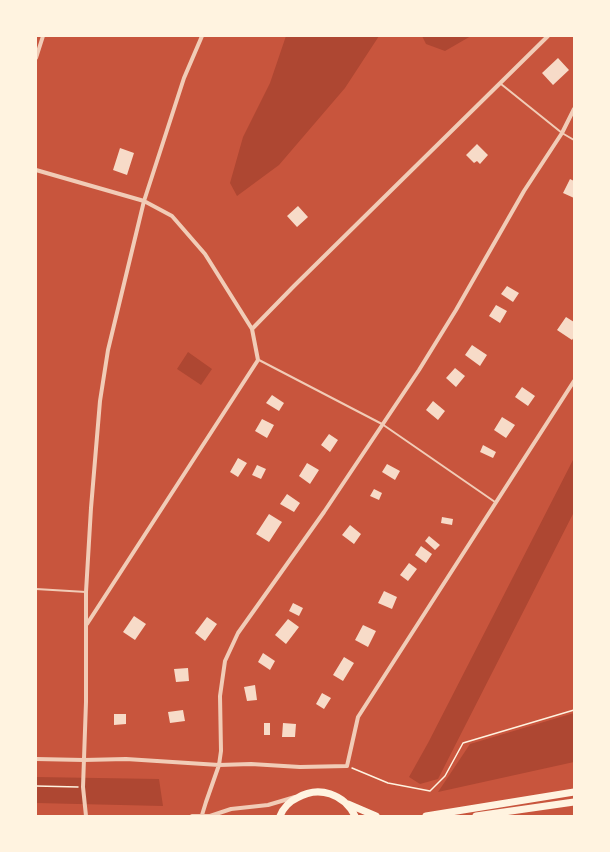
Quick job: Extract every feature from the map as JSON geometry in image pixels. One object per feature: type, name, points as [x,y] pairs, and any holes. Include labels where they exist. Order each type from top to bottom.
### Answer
[{"type":"main road","points":[[280,816],[281,812],[291,801],[303,794],[318,791],[340,797],[355,816]]},
{"type":"main road","points":[[426,816],[574,792]]},
{"type":"main road","points":[[476,816],[574,802]]},
{"type":"main road","points":[[347,804],[376,816]]},
{"type":"street","points":[[36,58],[43,36]]},
{"type":"street","points":[[86,816],[83,787],[86,702],[86,592],[90,508],[100,402],[108,350],[144,201],[184,78],[202,36]]},
{"type":"street","points":[[252,329],[548,36]]},
{"type":"street","points":[[202,816],[219,765],[221,751],[220,696],[225,661],[238,633],[324,512],[419,370],[456,310],[524,191],[562,133],[574,109]]},
{"type":"street","points":[[36,170],[144,201],[172,216],[205,254],[252,329],[258,360],[86,625]]},
{"type":"street","points":[[36,759],[126,759],[219,765],[251,764],[300,767],[347,766],[358,717],[574,381]]},
{"type":"street","points":[[192,816],[211,816],[231,809],[268,805],[303,794]]},
{"type":"lane","points":[[500,83],[562,133],[574,140]]},
{"type":"lane","points":[[258,360],[382,424],[495,502]]},
{"type":"lane","points":[[36,589],[86,592]]},
{"type":"path","points":[[347,766],[388,782],[430,791],[445,776],[463,743],[574,710]]},
{"type":"path","points":[[36,786],[83,787]]},
{"type":"shaded area","points":[[286,36],[379,36],[345,88],[279,165],[237,196],[230,183],[243,137],[270,83]]},
{"type":"shaded area","points":[[422,36],[471,36],[445,51],[426,44]]},
{"type":"shaded area","points":[[188,352],[212,369],[201,385],[177,369]]},
{"type":"shaded area","points":[[574,458],[574,512],[438,779],[420,784],[409,777],[428,743]]},
{"type":"shaded area","points":[[574,713],[574,762],[438,792],[470,744]]},
{"type":"shaded area","points":[[36,777],[159,779],[163,806],[36,803]]},
{"type":"building","points":[[558,58],[569,70],[553,85],[542,73]]},
{"type":"building","points":[[477,144],[488,155],[480,164],[477,161],[474,163],[466,155]]},
{"type":"building","points":[[120,148],[134,153],[127,175],[113,170]]},
{"type":"building","points":[[570,179],[574,181],[574,198],[563,193]]},
{"type":"building","points":[[298,206],[308,217],[297,227],[287,216]]},
{"type":"building","points":[[507,286],[519,293],[513,302],[501,294]]},
{"type":"building","points":[[496,305],[507,311],[500,323],[489,316]]},
{"type":"building","points":[[566,317],[574,322],[574,337],[572,340],[557,330]]},
{"type":"building","points":[[472,345],[487,355],[480,366],[465,355]]},
{"type":"building","points":[[455,368],[465,376],[456,387],[446,378]]},
{"type":"building","points":[[522,387],[535,396],[528,406],[515,397]]},
{"type":"building","points":[[272,395],[284,403],[279,411],[266,403]]},
{"type":"building","points":[[433,401],[445,411],[438,420],[426,410]]},
{"type":"building","points":[[502,417],[515,425],[506,438],[494,430]]},
{"type":"building","points":[[262,419],[274,425],[267,438],[255,431]]},
{"type":"building","points":[[329,434],[338,440],[330,452],[321,445]]},
{"type":"building","points":[[483,445],[496,452],[493,458],[480,452]]},
{"type":"building","points":[[238,458],[247,463],[238,477],[230,472]]},
{"type":"building","points":[[307,463],[319,470],[310,484],[299,476]]},
{"type":"building","points":[[387,464],[400,471],[395,480],[382,472]]},
{"type":"building","points":[[257,465],[266,469],[261,479],[252,475]]},
{"type":"building","points":[[374,489],[382,493],[379,500],[370,496]]},
{"type":"building","points":[[287,494],[300,503],[294,512],[280,504]]},
{"type":"building","points":[[269,514],[282,522],[269,542],[256,534]]},
{"type":"building","points":[[442,517],[453,519],[452,525],[441,523]]},
{"type":"building","points":[[350,525],[361,534],[354,544],[342,535]]},
{"type":"building","points":[[429,536],[440,545],[435,550],[425,541]]},
{"type":"building","points":[[421,546],[432,554],[426,563],[415,555]]},
{"type":"building","points":[[409,563],[417,569],[408,581],[400,575]]},
{"type":"building","points":[[384,591],[397,597],[392,609],[378,603]]},
{"type":"building","points":[[293,603],[303,608],[299,616],[289,611]]},
{"type":"building","points":[[134,616],[146,624],[135,640],[123,632]]},
{"type":"building","points":[[207,617],[217,624],[205,641],[195,633]]},
{"type":"building","points":[[288,619],[299,627],[286,644],[275,635]]},
{"type":"building","points":[[363,625],[376,631],[368,647],[355,640]]},
{"type":"building","points":[[263,653],[275,661],[270,670],[258,662]]},
{"type":"building","points":[[344,657],[354,663],[343,681],[333,675]]},
{"type":"building","points":[[188,668],[189,681],[176,682],[174,669]]},
{"type":"building","points":[[255,685],[257,700],[247,701],[244,687]]},
{"type":"building","points":[[322,693],[331,698],[324,709],[316,704]]},
{"type":"building","points":[[183,710],[185,721],[170,723],[168,712]]},
{"type":"building","points":[[114,714],[126,714],[126,724],[114,725]]},
{"type":"building","points":[[264,723],[270,723],[270,735],[264,735]]},
{"type":"building","points":[[283,723],[296,724],[295,737],[282,737]]}]
